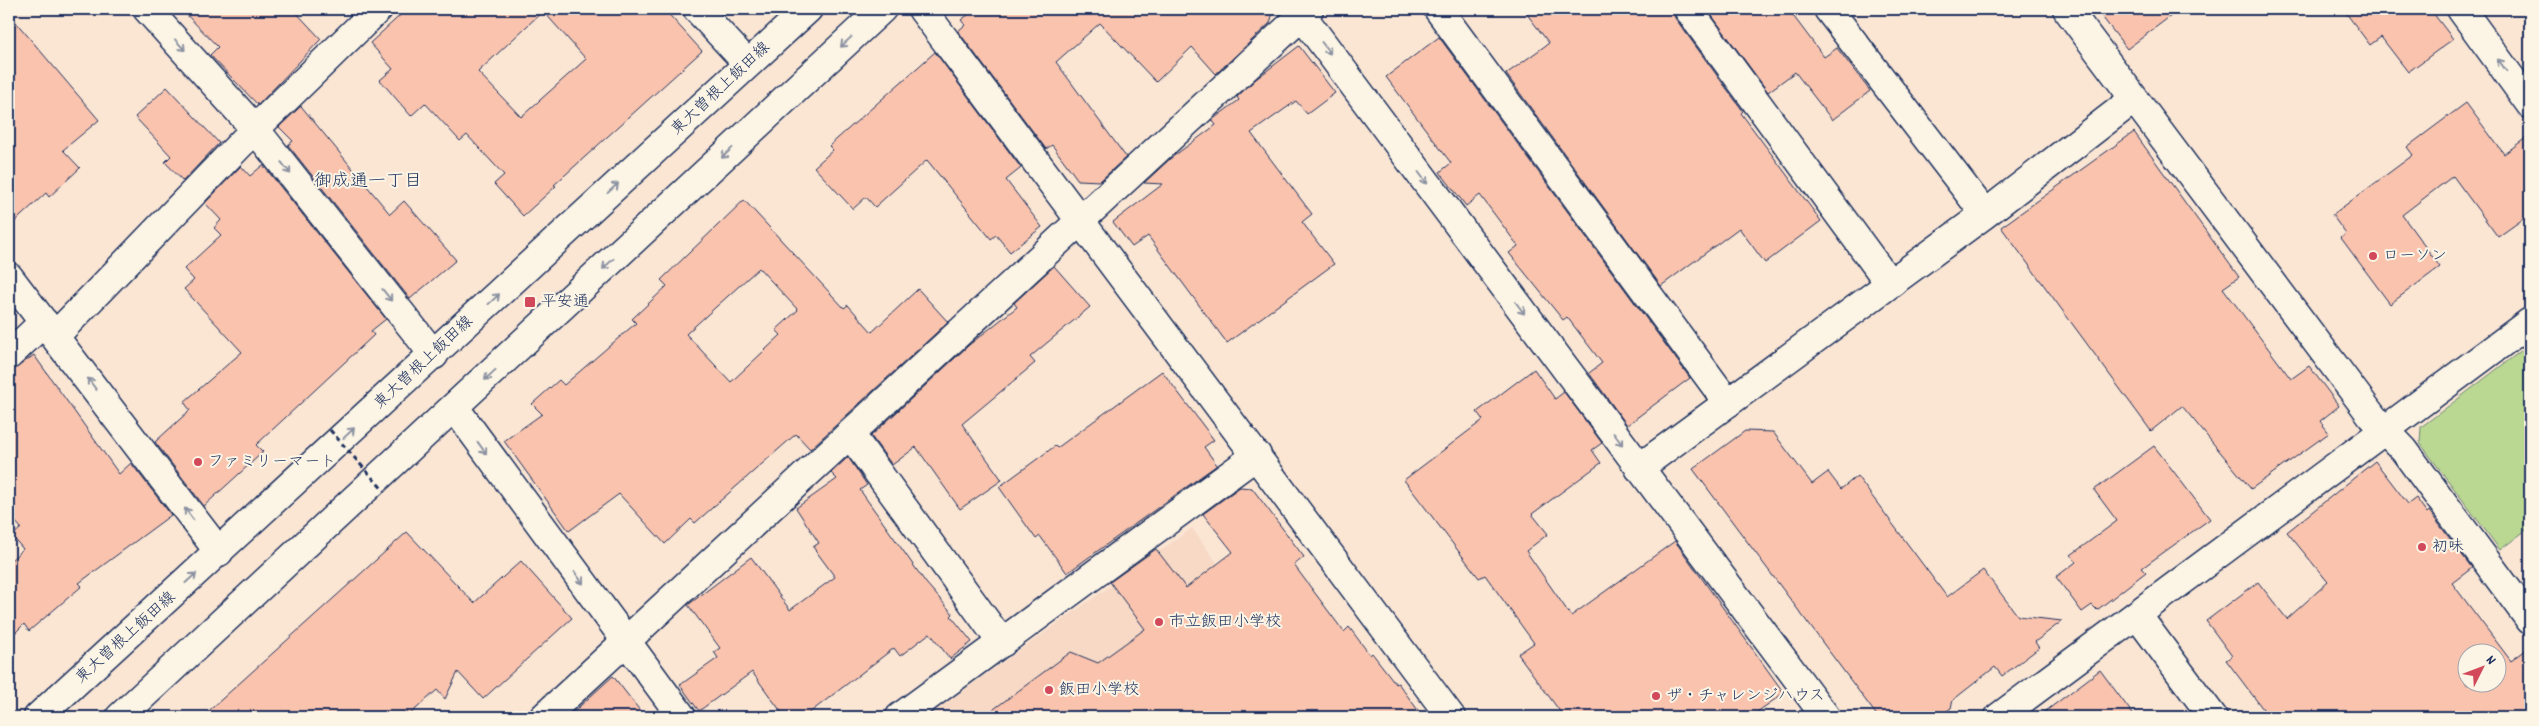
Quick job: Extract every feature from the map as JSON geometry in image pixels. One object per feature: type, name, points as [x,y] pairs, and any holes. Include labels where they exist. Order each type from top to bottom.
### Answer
[{"type":"street","points":[[147,9],[255,129],[434,355]]},
{"type":"street","points":[[9,354],[50,329],[378,9]]},
{"type":"street","points":[[697,9],[748,64]]},
{"type":"street","name":"東大曽根上飯田線","points":[[38,717],[434,355],[808,9]]},
{"type":"street","points":[[120,717],[455,408],[882,9]]},
{"type":"street","points":[[922,9],[1081,219],[1451,717]]},
{"type":"street","points":[[1438,9],[1728,403]]},
{"type":"street","points":[[1688,9],[1890,284]]},
{"type":"street","points":[[1828,9],[1985,214]]},
{"type":"street","points":[[2067,9],[2384,431],[2404,450],[2530,620]]},
{"type":"street","points":[[2461,9],[2530,104]]},
{"type":"street","points":[[544,717],[1303,11],[1639,468],[1826,717]]},
{"type":"street","points":[[1639,468],[1985,214],[2134,99]]},
{"type":"street","points":[[9,278],[50,329],[219,552]]},
{"type":"street","points":[[1999,717],[2530,322]]},
{"type":"street","points":[[455,408],[682,717]]},
{"type":"street","points":[[850,434],[1002,643]]},
{"type":"street","points":[[900,717],[1257,455]]},
{"type":"street","points":[[2138,615],[2213,717]]},
{"type":"path","points":[[330,430],[385,492]]},
{"type":"shaded area","name":"市立飯田小学校","points":[[1192,528],[1328,717],[926,717]]},
{"type":"green space","points":[[2530,344],[2530,527],[2500,550],[2420,443],[2421,427]]},
{"type":"building","points":[[181,9],[293,9],[321,39],[258,105],[210,55],[218,47]]},
{"type":"building","points":[[407,9],[664,9],[702,51],[554,185],[556,186],[523,216],[494,184],[504,175],[467,135],[460,141],[425,103],[411,116],[380,80],[393,69],[370,43]],"holes":[[[543,11],[586,59],[521,117],[478,72]]]},
{"type":"building","points":[[976,9],[1274,9],[1270,23],[1216,74],[1192,47],[1156,82],[1100,23],[1056,62],[1126,157],[1100,181],[1078,180],[1052,145],[1046,149],[958,31],[965,25],[961,20]]},
{"type":"building","points":[[1523,9],[1673,9],[1675,18],[1743,111],[1741,113],[1821,221],[1765,263],[1739,228],[1661,286],[1506,74],[1549,43]]},
{"type":"building","points":[[1707,9],[1788,9],[1824,57],[1837,48],[1870,91],[1832,120],[1795,72],[1768,92]]},
{"type":"building","points":[[2096,9],[2180,9],[2127,49]]},
{"type":"building","points":[[2343,9],[2430,9],[2453,39],[2408,72],[2381,37],[2370,45]]},
{"type":"building","points":[[9,14],[99,120],[63,150],[80,168],[49,197],[46,193],[9,227]]},
{"type":"building","points":[[1439,37],[1690,378],[1627,425],[1589,373],[1602,363],[1567,317],[1563,320],[1509,253],[1518,246],[1480,195],[1466,206],[1440,172],[1451,163],[1386,77]]},
{"type":"building","points":[[1299,46],[1335,93],[1307,114],[1296,101],[1251,133],[1312,214],[1302,222],[1334,264],[1227,343],[1148,236],[1132,247],[1113,222],[1163,184],[1144,183],[1171,158],[1216,125],[1212,120],[1239,100],[1237,97],[1256,79]]},
{"type":"building","points":[[935,52],[1021,168],[1006,180],[1042,227],[1010,252],[996,235],[991,239],[927,160],[875,207],[866,197],[853,209],[814,167],[833,150],[829,146]]},
{"type":"building","points":[[167,87],[219,143],[183,181],[165,162],[171,156],[135,117]]},
{"type":"building","points":[[2466,103],[2504,154],[2530,135],[2530,214],[2498,237],[2453,176],[2402,215],[2440,267],[2390,304],[2341,238],[2346,234],[2332,215],[2413,155],[2407,147]]},
{"type":"building","points":[[301,106],[390,214],[404,201],[456,260],[410,299],[288,145],[293,141],[279,127]]},
{"type":"building","points":[[2134,132],[2239,277],[2223,288],[2291,379],[2309,366],[2339,406],[2320,421],[2329,433],[2251,489],[2182,406],[2151,431],[2001,227]]},
{"type":"building","points":[[263,165],[386,319],[371,331],[374,335],[256,445],[263,452],[204,506],[155,442],[190,410],[184,402],[242,352],[184,289],[194,280],[184,269],[221,235],[214,228],[221,220],[205,203],[241,166],[250,176]]},
{"type":"building","points":[[744,200],[844,308],[848,305],[872,332],[918,289],[948,322],[810,449],[796,434],[695,523],[691,519],[665,544],[619,494],[569,531],[504,441],[542,414],[532,404],[559,380],[564,385],[636,323],[632,319],[667,286],[661,280]],"holes":[[[759,268],[798,310],[776,330],[781,335],[731,382],[686,334]]]},
{"type":"building","points":[[1054,266],[1090,307],[1030,357],[1035,363],[962,424],[1002,480],[960,509],[916,447],[892,465],[871,436],[969,345],[1017,307],[1014,303]]},
{"type":"building","points":[[34,355],[119,474],[131,463],[171,515],[79,583],[82,586],[29,631],[24,624],[9,639],[9,562],[23,549],[12,536],[21,528],[9,514],[9,373]]},
{"type":"building","points":[[1534,369],[1555,399],[1564,392],[1602,443],[1592,450],[1601,463],[1532,514],[1548,534],[1526,551],[1571,616],[1675,541],[1784,693],[1750,717],[1564,717],[1518,654],[1534,643],[1485,575],[1479,578],[1404,480],[1483,420],[1477,412]]},
{"type":"building","points":[[1162,371],[1214,440],[1204,447],[1217,465],[1067,573],[1040,536],[1036,539],[999,487],[1055,446],[1057,448]]},
{"type":"building","points":[[1745,431],[1773,432],[1812,484],[1828,472],[1841,489],[1857,476],[1947,597],[1983,570],[2018,616],[2062,621],[2035,642],[2039,648],[2002,676],[1995,667],[1953,700],[1951,708],[1938,717],[1878,717],[1693,469]]},
{"type":"building","points":[[2154,446],[2210,519],[2142,568],[2146,572],[2097,610],[2092,605],[2082,612],[2056,577],[2076,562],[2071,555],[2117,521],[2094,490]]},
{"type":"building","points":[[848,457],[867,485],[860,490],[926,583],[953,614],[951,616],[972,642],[950,659],[930,633],[900,656],[894,648],[804,717],[785,717],[752,672],[699,711],[680,685],[718,658],[714,652],[720,648],[688,605],[751,557],[790,610],[835,577],[813,547],[819,543],[796,508],[837,479],[831,473]]},
{"type":"building","points":[[2375,461],[2408,504],[2416,498],[2427,513],[2429,511],[2472,568],[2452,583],[2498,644],[2456,644],[2456,694],[2506,694],[2506,654],[2511,661],[2530,647],[2530,717],[2269,717],[2226,660],[2232,656],[2206,621],[2258,582],[2287,619],[2328,582],[2287,532]]},
{"type":"building","name":"市立飯田小学校","points":[[1240,487],[1252,488],[1304,557],[1294,565],[1344,632],[1349,627],[1370,655],[1372,653],[1396,684],[1398,683],[1423,717],[983,717],[1071,652],[1098,663],[1145,629],[1110,582],[1156,549],[1186,588],[1233,552],[1203,514]]},
{"type":"building","points":[[407,532],[474,603],[521,561],[572,618],[483,699],[458,672],[445,699],[437,690],[407,717],[202,717]]},
{"type":"building","points":[[2100,670],[2135,717],[2038,717]]},
{"type":"building","points":[[613,676],[645,717],[568,717]]},
{"type":"place","name":"ローソン","points":[[2373,256]]},
{"type":"place","name":"平安通","points":[[530,302]]},
{"type":"place","name":"ファミリーマート","points":[[198,462]]},
{"type":"place","name":"初味","points":[[2422,547]]},
{"type":"place","name":"市立飯田小学校","points":[[1159,622]]},
{"type":"place","name":"飯田小学校","points":[[1049,690]]},
{"type":"place","name":"ザ・チャレンジハウス","points":[[1656,696]]},
{"type":"district","name":"御成通一丁目","points":[[368,182]]}]
